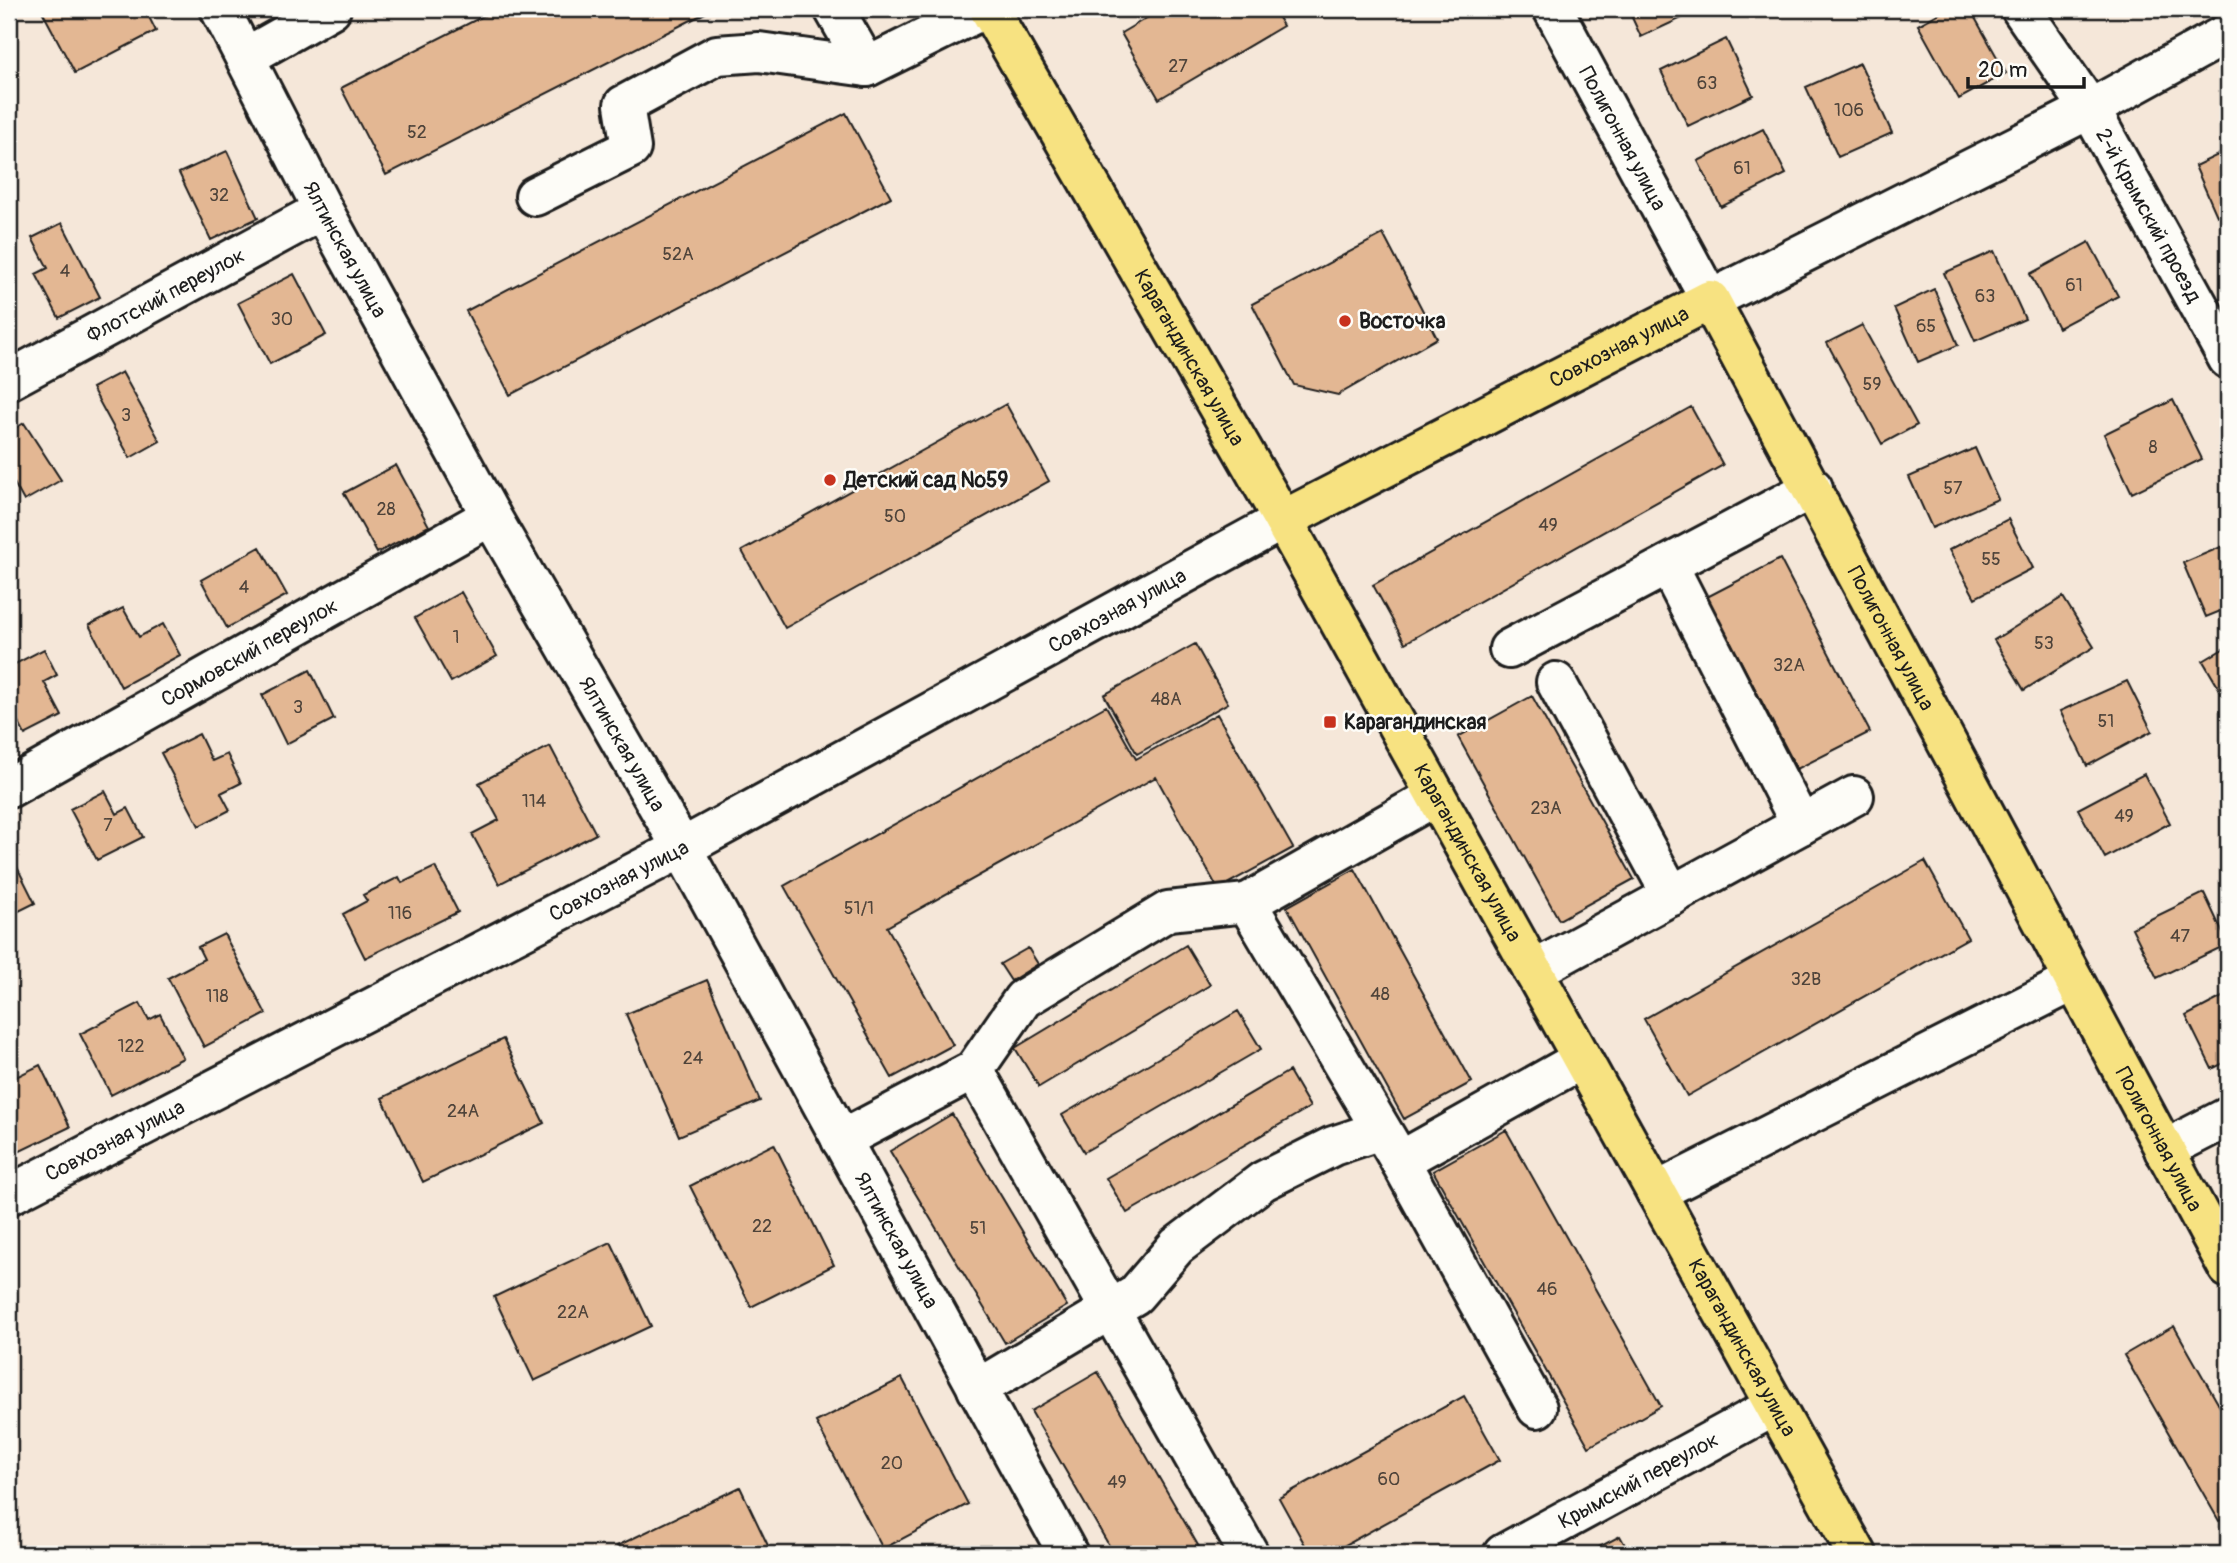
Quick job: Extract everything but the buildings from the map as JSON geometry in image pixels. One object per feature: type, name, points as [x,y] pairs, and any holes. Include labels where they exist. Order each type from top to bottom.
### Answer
[{"type":"main road","name":"Карагандинская улица","points":[[987,9],[1283,520],[1857,1554]]},
{"type":"main road","name":"Совхозная улица","points":[[1283,520],[1710,300]]},
{"type":"main road","name":"Полигонная улица","points":[[1710,300],[1813,488],[2228,1268]]},
{"type":"street","name":"Ялтинская улица","points":[[220,9],[323,210],[491,516],[681,848],[1068,1554]]},
{"type":"street","points":[[246,57],[331,9]]},
{"type":"street","points":[[834,9],[867,67]]},
{"type":"street","points":[[535,196],[631,148],[624,105],[717,55],[759,52],[867,67],[987,9]]},
{"type":"street","name":"Полигонная улица","points":[[1553,9],[1710,300]]},
{"type":"street","name":"2-й Крымский проезд","points":[[2021,9],[2090,109],[2228,359]]},
{"type":"street","name":"Совхозная улица","points":[[1710,300],[2090,109],[2228,33]]},
{"type":"street","name":"Флотский переулок","points":[[9,380],[323,210]]},
{"type":"street","points":[[1509,649],[1813,488]]},
{"type":"street","name":"Сормовский переулок","points":[[9,788],[491,516]]},
{"type":"street","name":"Совхозная улица","points":[[9,1195],[681,848],[1283,520]]},
{"type":"street","points":[[1668,565],[1801,825]]},
{"type":"street","points":[[1556,682],[1672,896]]},
{"type":"street","points":[[841,1140],[974,1070],[1023,999],[1168,911],[1247,903],[1436,796]]},
{"type":"street","points":[[1533,971],[1854,796]]},
{"type":"street","points":[[1247,903],[1390,1145],[1537,1408]]},
{"type":"street","points":[[1656,1192],[2074,981]]},
{"type":"street","points":[[977,1389],[1135,1295],[1177,1246],[1263,1181],[1333,1146],[1390,1145],[1582,1059]]},
{"type":"street","points":[[974,1070],[1249,1554]]},
{"type":"street","points":[[2164,1150],[2228,1117]]},
{"type":"street","name":"Крымский переулок","points":[[1503,1554],[1775,1406]]},
{"type":"place","name":"Восточка","points":[[1345,321]]},
{"type":"place","name":"Детский сад №59","points":[[830,480]]},
{"type":"place","name":"Карагандинская","points":[[1330,722]]}]
